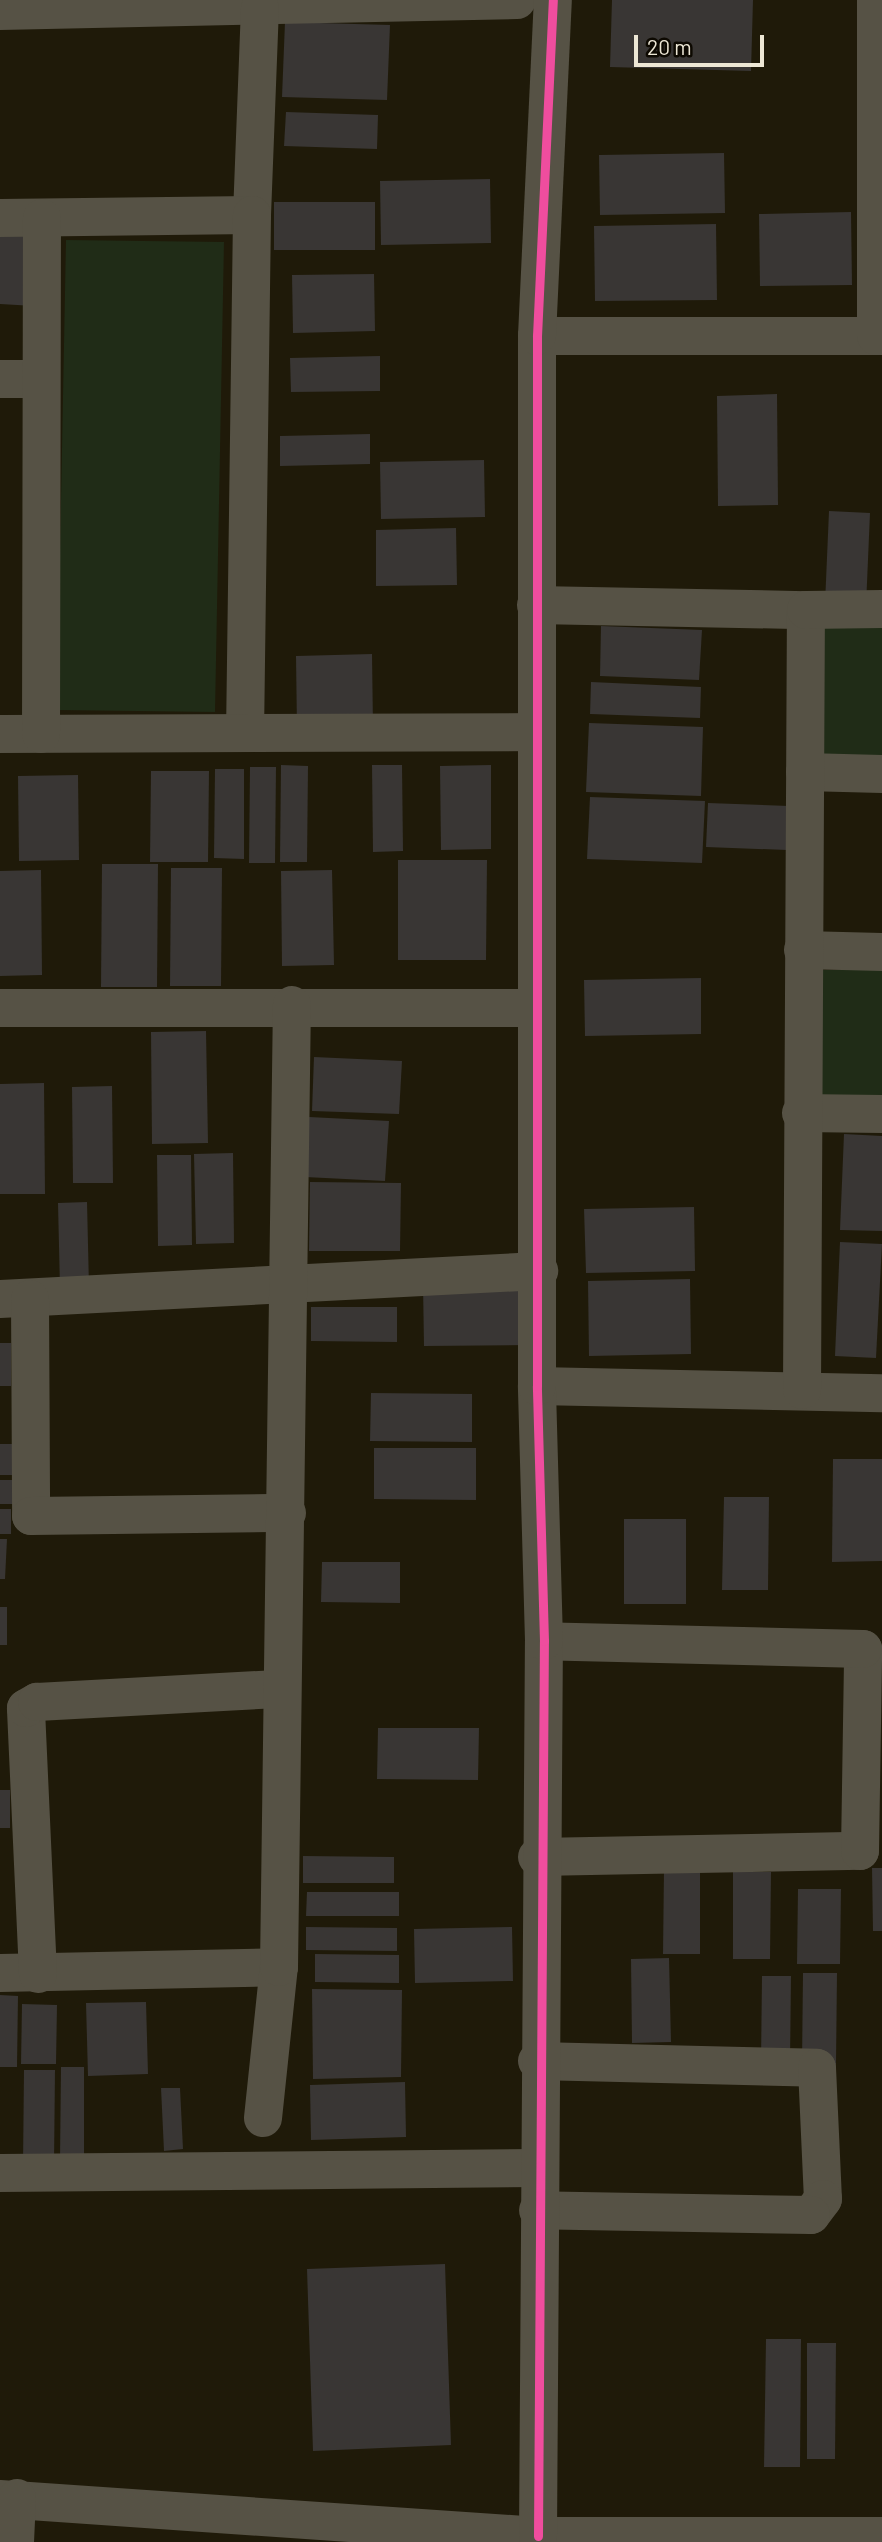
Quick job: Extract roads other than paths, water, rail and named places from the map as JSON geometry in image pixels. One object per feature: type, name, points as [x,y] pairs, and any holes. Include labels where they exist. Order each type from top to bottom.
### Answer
[{"type":"street","points":[[0,11],[260,8],[517,0]]},
{"type":"street","points":[[538,2536],[537,1857],[544,1641],[537,1386],[537,336],[552,0]]},
{"type":"street","points":[[537,336],[879,337],[880,61],[876,0]]},
{"type":"street","points":[[245,733],[252,215],[260,8]]},
{"type":"street","points":[[0,218],[252,215]]},
{"type":"street","points":[[41,218],[41,734]]},
{"type":"street","points":[[0,379],[41,379]]},
{"type":"street","points":[[536,605],[882,609]]},
{"type":"street","points":[[802,1390],[801,1114],[806,610]]},
{"type":"street","points":[[0,734],[537,732]]},
{"type":"street","points":[[805,772],[882,774]]},
{"type":"street","points":[[803,950],[882,952]]},
{"type":"street","points":[[0,1007],[292,1005],[536,1008]]},
{"type":"street","points":[[263,2118],[279,1967],[278,1689],[287,1513],[292,1005]]},
{"type":"street","points":[[801,1114],[882,1114]]},
{"type":"street","points":[[287,1513],[31,1516],[15,1299],[290,1280],[539,1271]]},
{"type":"street","points":[[537,1386],[882,1393]]},
{"type":"street","points":[[537,1857],[860,1851],[863,1650],[544,1641]]},
{"type":"street","points":[[38,1974],[26,1708],[37,1702],[278,1689]]},
{"type":"street","points":[[0,1973],[279,1967]]},
{"type":"street","points":[[537,2061],[817,2068],[823,2199],[811,2215],[538,2210]]},
{"type":"street","points":[[0,2173],[537,2168]]},
{"type":"street","points":[[15,2542],[8,2499],[538,2536],[882,2536]]}]
